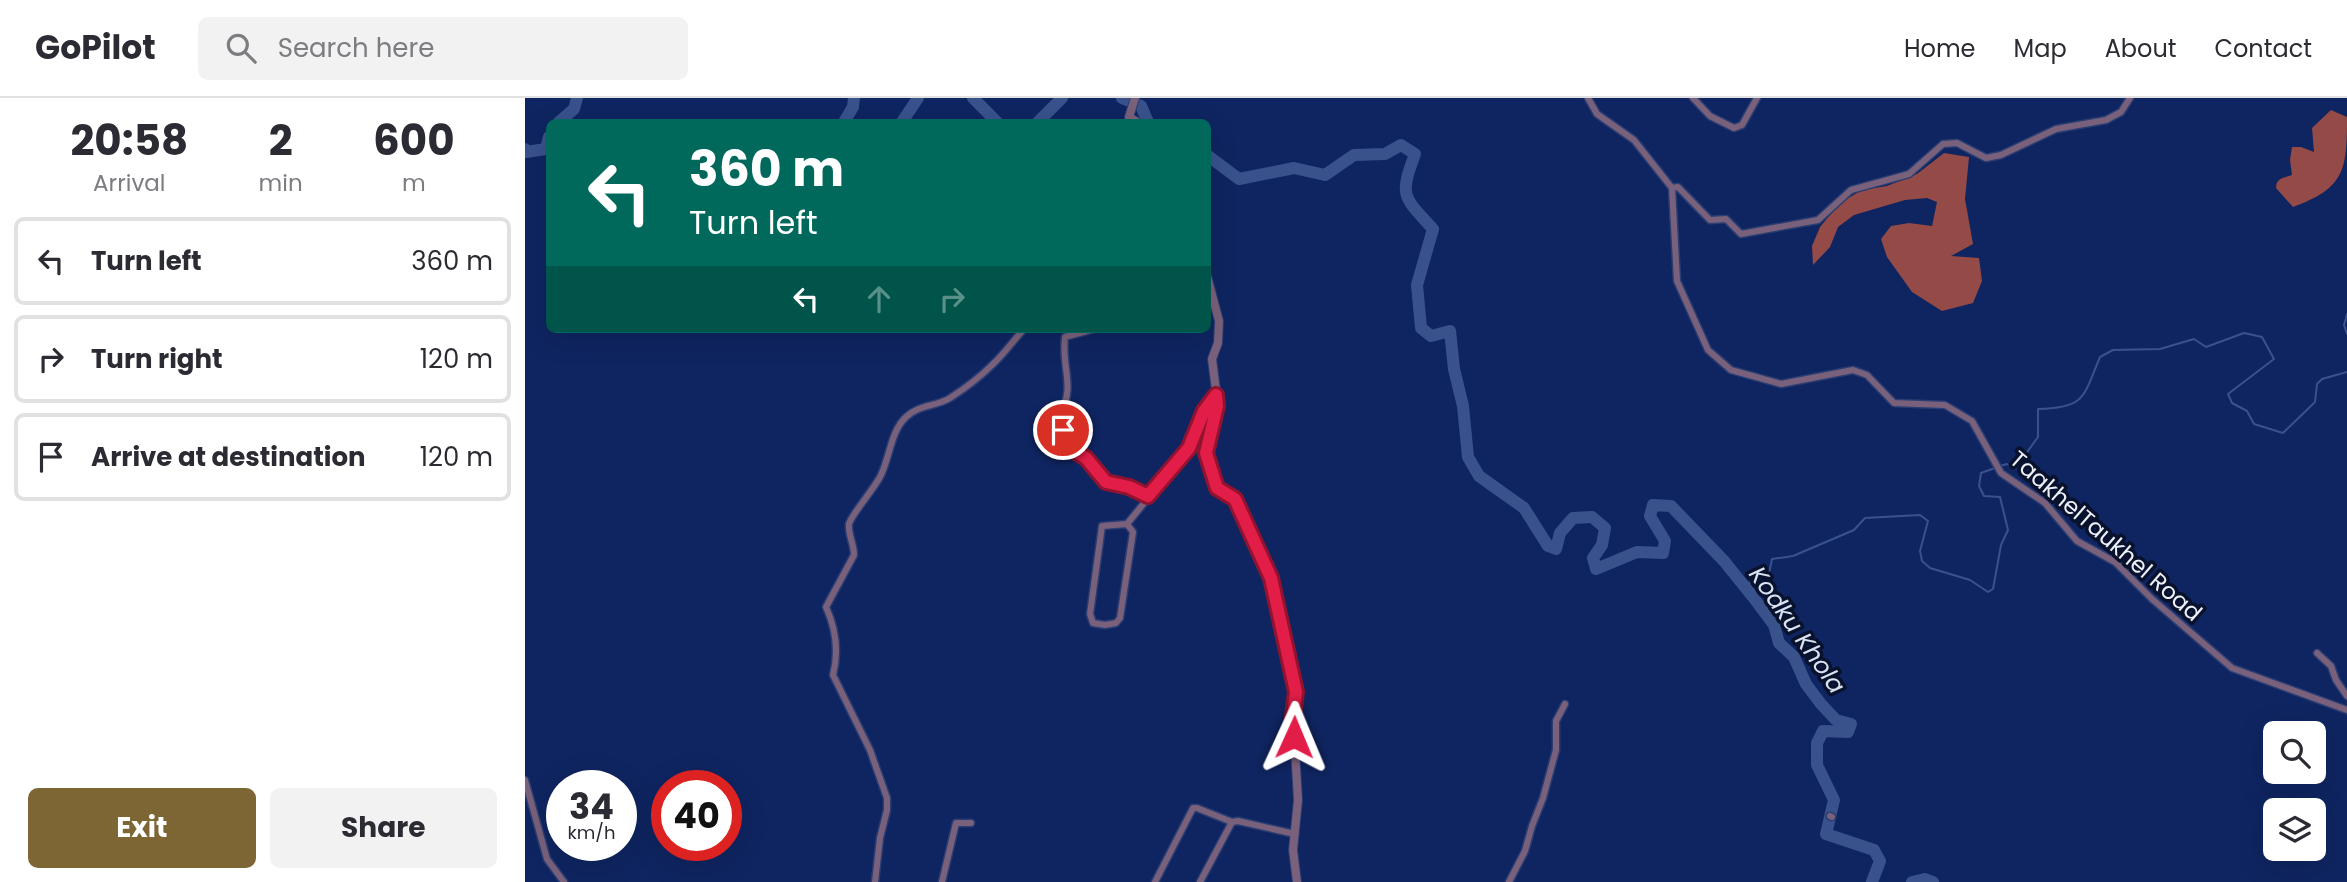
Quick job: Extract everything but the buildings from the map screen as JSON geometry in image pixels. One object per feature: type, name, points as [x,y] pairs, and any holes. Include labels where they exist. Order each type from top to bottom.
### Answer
[{"type":"street","points":[[1129,116],[1135,98]]},
{"type":"street","points":[[1588,98],[1597,114],[1634,140],[1672,188],[1678,187],[1710,220],[1726,219],[1741,234],[1818,220],[1851,190],[1909,174],[1943,144],[1957,143],[1986,158],[2001,155],[2056,129],[2106,120],[2121,112],[2130,98]]},
{"type":"street","points":[[1693,98],[1710,116],[1734,128],[1742,125],[1757,98]]},
{"type":"street","name":"TaakhelTaukhel Road","points":[[1672,188],[1677,281],[1708,350],[1731,370],[1781,384],[1853,370],[1867,375],[1894,403],[1945,405],[1972,422],[1994,465],[2001,473],[2045,503],[2077,541],[2115,562],[2151,598],[2232,668],[2347,710]]},
{"type":"street","points":[[1211,291],[1219,321],[1218,343],[1212,359],[1217,406],[1206,453],[1217,488],[1235,499],[1262,554],[1278,605],[1296,692],[1293,716],[1298,800],[1293,850],[1297,882]]},
{"type":"street","points":[[875,882],[887,798],[870,750],[833,675],[837,660],[836,644],[826,607],[854,555],[849,526],[851,516],[872,492],[897,429],[904,419],[920,407],[941,403],[964,388],[992,365],[1020,333]]},
{"type":"street","points":[[1080,333],[1065,337],[1063,352],[1068,401],[1060,414],[1062,443],[1086,458],[1106,482],[1129,487],[1148,496]]},
{"type":"street","points":[[1127,524],[1133,532],[1120,618],[1116,623],[1105,625],[1093,622],[1090,614],[1102,526],[1127,524],[1189,448],[1204,411],[1216,395]]},
{"type":"street","points":[[2317,653],[2330,666],[2347,696]]},
{"type":"street","points":[[1509,882],[1525,851],[1543,798],[1556,750],[1556,721],[1565,704]]},
{"type":"street","points":[[525,780],[547,859],[564,882]]},
{"type":"street","points":[[1156,882],[1193,808],[1232,822],[1238,821],[1295,834]]},
{"type":"street","points":[[1200,882],[1232,822]]},
{"type":"street","points":[[942,882],[956,823],[971,823]]},
{"type":"shaded area","points":[[2331,110],[2347,117],[2344,164],[2333,184],[2310,200],[2293,207],[2276,188],[2277,182],[2292,175],[2292,147],[2314,152],[2312,128]]},
{"type":"shaded area","points":[[1944,153],[1969,157],[1965,199],[1973,244],[1951,256],[1979,258],[1982,281],[1973,303],[1942,311],[1912,292],[1887,257],[1881,239],[1891,226],[1909,223],[1932,226],[1937,202],[1927,198],[1905,200],[1854,215],[1838,227],[1830,247],[1813,265],[1812,246],[1820,227],[1840,203],[1862,190],[1887,186],[1917,174]]},
{"type":"waterway","name":"Kodku Khola","points":[[562,119],[574,109],[577,98]]},
{"type":"waterway","name":"Kodku Khola","points":[[846,119],[853,107],[854,98]]},
{"type":"waterway","name":"Kodku Khola","points":[[904,119],[918,98]]},
{"type":"waterway","name":"Kodku Khola","points":[[973,98],[994,119]]},
{"type":"waterway","name":"Kodku Khola","points":[[1041,119],[1062,98]]},
{"type":"waterway","name":"Kodku Khola","points":[[1122,98],[1141,106],[1147,119]]},
{"type":"waterway","name":"Kodku Khola","points":[[1211,158],[1239,179],[1294,168],[1325,175],[1354,155],[1385,154],[1401,145],[1415,154],[1407,179],[1407,195],[1415,209],[1433,229],[1417,285],[1421,328],[1431,336],[1450,331],[1454,369],[1463,406],[1468,457],[1479,476],[1524,508],[1548,546],[1556,549],[1560,533],[1573,518],[1592,517],[1605,528],[1602,545],[1593,558],[1596,569],[1637,552],[1663,553],[1665,541],[1650,516],[1653,505],[1671,506],[1724,561],[1753,597],[1774,625],[1779,643],[1794,657],[1806,684],[1821,704],[1836,720],[1851,724],[1848,732],[1823,731],[1817,743],[1817,765],[1834,800],[1826,834],[1874,850],[1880,861],[1872,882]]},
{"type":"waterway","name":"Kodku Khola","points":[[525,149],[526,152],[546,149]]},
{"type":"waterway","points":[[2347,314],[2344,325],[2347,334]]},
{"type":"waterway","points":[[2000,466],[2007,464],[2015,469],[2038,437],[2038,409],[2066,406],[2081,398],[2100,357],[2113,350],[2160,349],[2194,339],[2206,347],[2244,333],[2262,337],[2274,359],[2228,394],[2232,403],[2247,411],[2254,424],[2283,433],[2315,402],[2317,384],[2322,379],[2347,372]]},
{"type":"waterway","points":[[1742,583],[1767,583],[1772,559],[1793,556],[1854,530],[1865,518],[1920,515],[1928,521],[1920,551],[1922,561],[1930,568],[1970,580],[1988,592],[1993,589],[2001,545],[2008,530],[2000,497],[1984,496],[1979,486],[1981,473],[1995,468]]},
{"type":"waterway","name":"Kodku Khola","points":[[1912,882],[1925,879],[1933,882]]},
{"type":"route","points":[[1063,430],[1062,443],[1086,458],[1106,482],[1129,487],[1148,496],[1189,448],[1204,411],[1216,395],[1217,406],[1206,453],[1217,488],[1235,499],[1271,578],[1296,692],[1294,737]]}]
